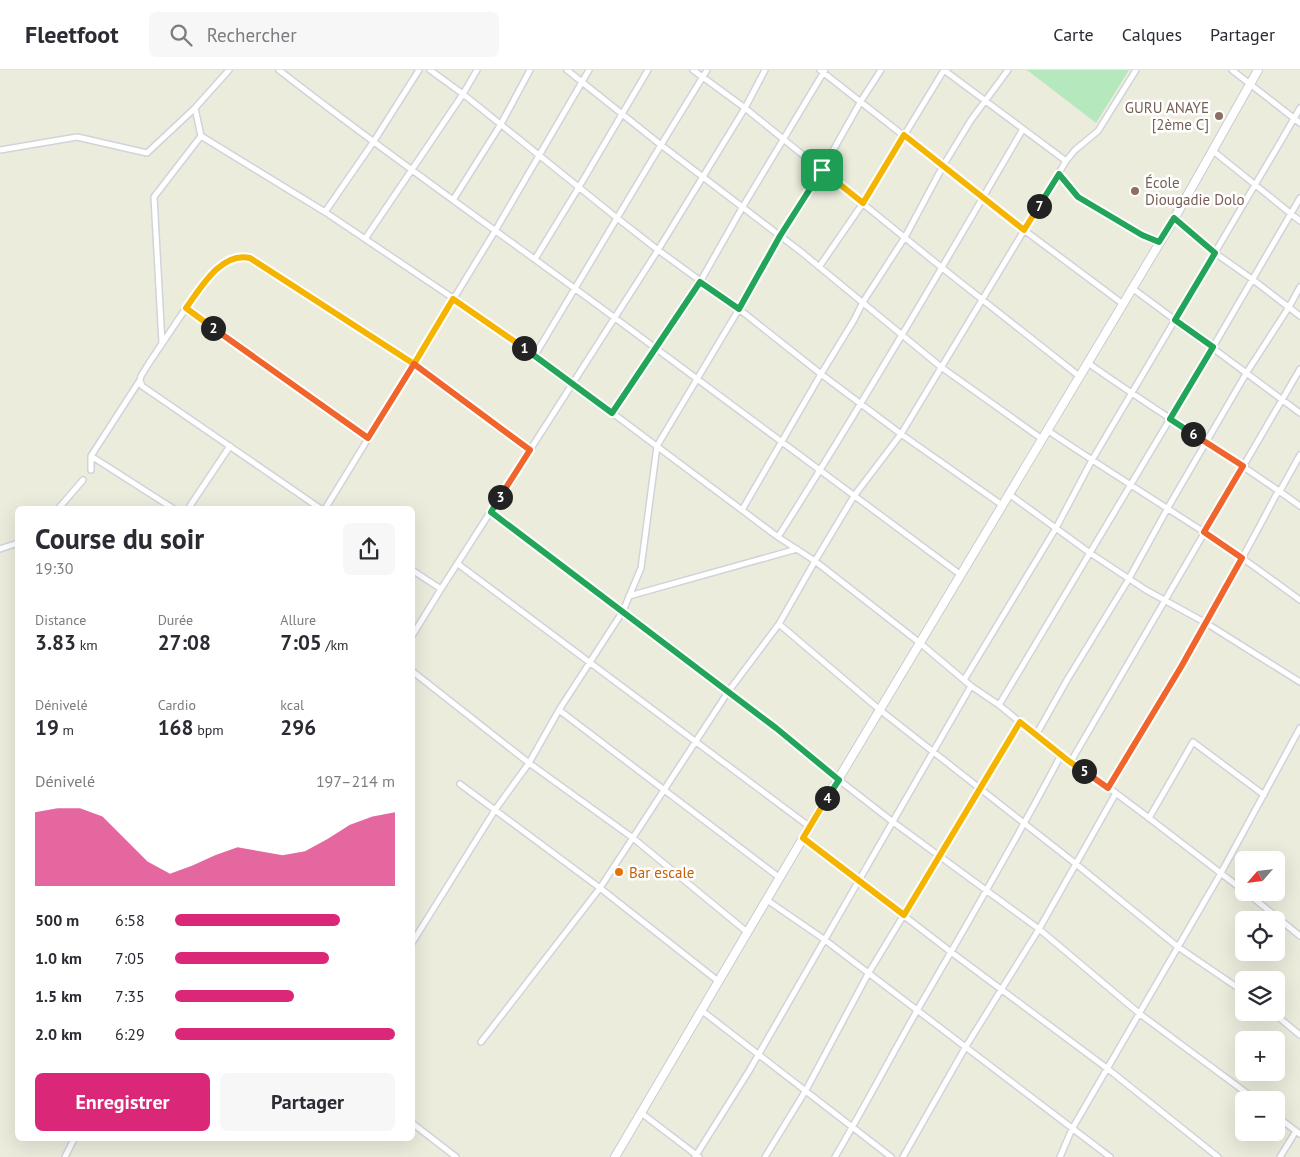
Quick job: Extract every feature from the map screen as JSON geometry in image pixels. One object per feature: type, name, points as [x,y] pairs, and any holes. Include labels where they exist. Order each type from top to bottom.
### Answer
[{"type":"street","points":[[0,150],[77,138],[147,153],[195,108],[229,70]]},
{"type":"street","points":[[279,70],[961,575]]},
{"type":"street","points":[[325,212],[374,142],[419,70]]},
{"type":"street","points":[[430,70],[463,94],[658,250],[739,309],[901,434],[1002,506]]},
{"type":"street","points":[[365,239],[463,94],[477,70]]},
{"type":"street","points":[[453,200],[501,124],[530,70]]},
{"type":"street","points":[[567,70],[780,236],[903,334],[941,367],[1042,439]]},
{"type":"street","points":[[327,506],[495,231],[589,70]]},
{"type":"street","points":[[534,259],[648,70]]},
{"type":"street","points":[[693,70],[784,138],[941,267],[1079,376]]},
{"type":"street","points":[[535,355],[707,70]]},
{"type":"street","points":[[415,631],[616,318],[745,108],[765,70]]},
{"type":"street","points":[[415,938],[495,810],[530,763],[559,710],[623,611],[641,568],[657,446],[880,70]]},
{"type":"street","points":[[819,267],[863,203],[944,70],[1066,161]]},
{"type":"street","points":[[742,510],[863,302],[905,236],[943,166],[971,120],[1008,70]]},
{"type":"street","points":[[481,1042],[600,888],[728,692],[779,624],[854,496],[901,434],[1066,161],[1075,150],[1098,131],[1136,70]]},
{"type":"street","points":[[1232,70],[1300,123]]},
{"type":"street","points":[[615,1157],[766,900],[1174,218],[1258,70]]},
{"type":"street","points":[[612,413],[700,282],[823,71],[1024,230],[1123,304]]},
{"type":"street","points":[[195,108],[201,136],[325,212],[535,355],[778,537],[815,561],[920,643],[971,686],[999,705],[1070,762],[1116,793],[1235,884]]},
{"type":"street","points":[[964,680],[1056,528],[1092,460],[1300,108]]},
{"type":"street","points":[[778,537],[903,334],[1023,129]]},
{"type":"street","points":[[162,344],[154,197],[201,136]]},
{"type":"street","points":[[1212,150],[1300,221]]},
{"type":"street","points":[[1059,174],[1078,197],[1142,235],[1159,242]]},
{"type":"street","points":[[999,705],[1300,198]]},
{"type":"street","points":[[1174,218],[1215,253],[1300,316]]},
{"type":"street","points":[[91,470],[91,456],[186,308],[212,274],[234,258],[244,256],[250,258],[414,364],[530,450]]},
{"type":"street","points":[[1132,288],[1300,413]]},
{"type":"street","points":[[1036,735],[1067,680],[1129,579],[1246,372],[1300,288]]},
{"type":"street","points":[[186,308],[368,438]]},
{"type":"street","points":[[1088,363],[1300,506]]},
{"type":"street","points":[[1070,762],[1300,369]]},
{"type":"street","points":[[140,380],[142,386],[317,506]]},
{"type":"street","points":[[1047,430],[1204,532],[1300,600]]},
{"type":"street","points":[[190,506],[230,446]]},
{"type":"street","points":[[1108,788],[1181,667],[1300,455]]},
{"type":"street","points":[[91,456],[165,506]]},
{"type":"street","points":[[61,506],[83,480]]},
{"type":"street","points":[[1009,494],[1129,579],[1206,623],[1300,682]]},
{"type":"street","points":[[491,512],[776,728],[893,822],[1039,929],[1140,1014],[1244,1091]]},
{"type":"street","points":[[0,549],[15,544]]},
{"type":"street","points":[[629,596],[796,549]]},
{"type":"street","points":[[458,564],[810,827]]},
{"type":"street","points":[[415,572],[441,589]]},
{"type":"street","points":[[779,624],[880,710],[1178,947],[1235,986]]},
{"type":"street","points":[[415,673],[530,763],[633,838],[748,932]]},
{"type":"street","points":[[1288,674],[1300,688]]},
{"type":"street","points":[[640,1112],[697,1156],[759,1054],[971,686]]},
{"type":"street","points":[[559,710],[780,878]]},
{"type":"street","points":[[766,1157],[806,1090],[868,974],[1020,722]]},
{"type":"street","points":[[1060,1157],[1072,1129],[1298,738],[1300,728]]},
{"type":"street","points":[[1149,818],[1193,742],[1264,795]]},
{"type":"street","points":[[835,1157],[1025,824],[1062,755]]},
{"type":"street","points":[[460,784],[600,888],[718,981]]},
{"type":"street","points":[[902,1157],[965,1048],[1039,929],[1116,793]]},
{"type":"street","points":[[803,838],[1001,990],[1108,1069],[1218,1157]]},
{"type":"street","points":[[766,900],[825,940],[1110,1157]]},
{"type":"street","points":[[1256,901],[1300,936]]},
{"type":"street","points":[[701,1010],[891,1157]]},
{"type":"street","points":[[1283,1021],[1300,1035]]},
{"type":"street","points":[[1280,1157],[1298,1133],[1285,1123]]},
{"type":"street","points":[[415,1125],[456,1157]]},
{"type":"street","points":[[65,1157],[73,1141]]},
{"type":"green space","points":[[1027,70],[1129,70],[1096,123]]},
{"type":"place","name":"GURU ANAYE [2ème C]","points":[[1219,116]]},
{"type":"place","name":"École Diougadie Dolo","points":[[1135,191]]},
{"type":"place","name":"Bar escale","points":[[619,872]]},
{"type":"route","points":[[822,170],[780,236],[739,309],[700,282],[612,413],[535,355],[453,299],[414,364],[250,258],[244,256],[234,258],[212,274],[186,308],[368,438],[414,364],[530,450],[491,512],[776,728],[839,780],[803,838],[904,915],[1020,722],[1070,762],[1108,788],[1181,667],[1242,558],[1204,532],[1243,466],[1170,419],[1213,347],[1175,320],[1215,253],[1174,218],[1159,242],[1142,235],[1078,197],[1059,174],[1024,230],[904,135],[863,203],[822,170]]}]
